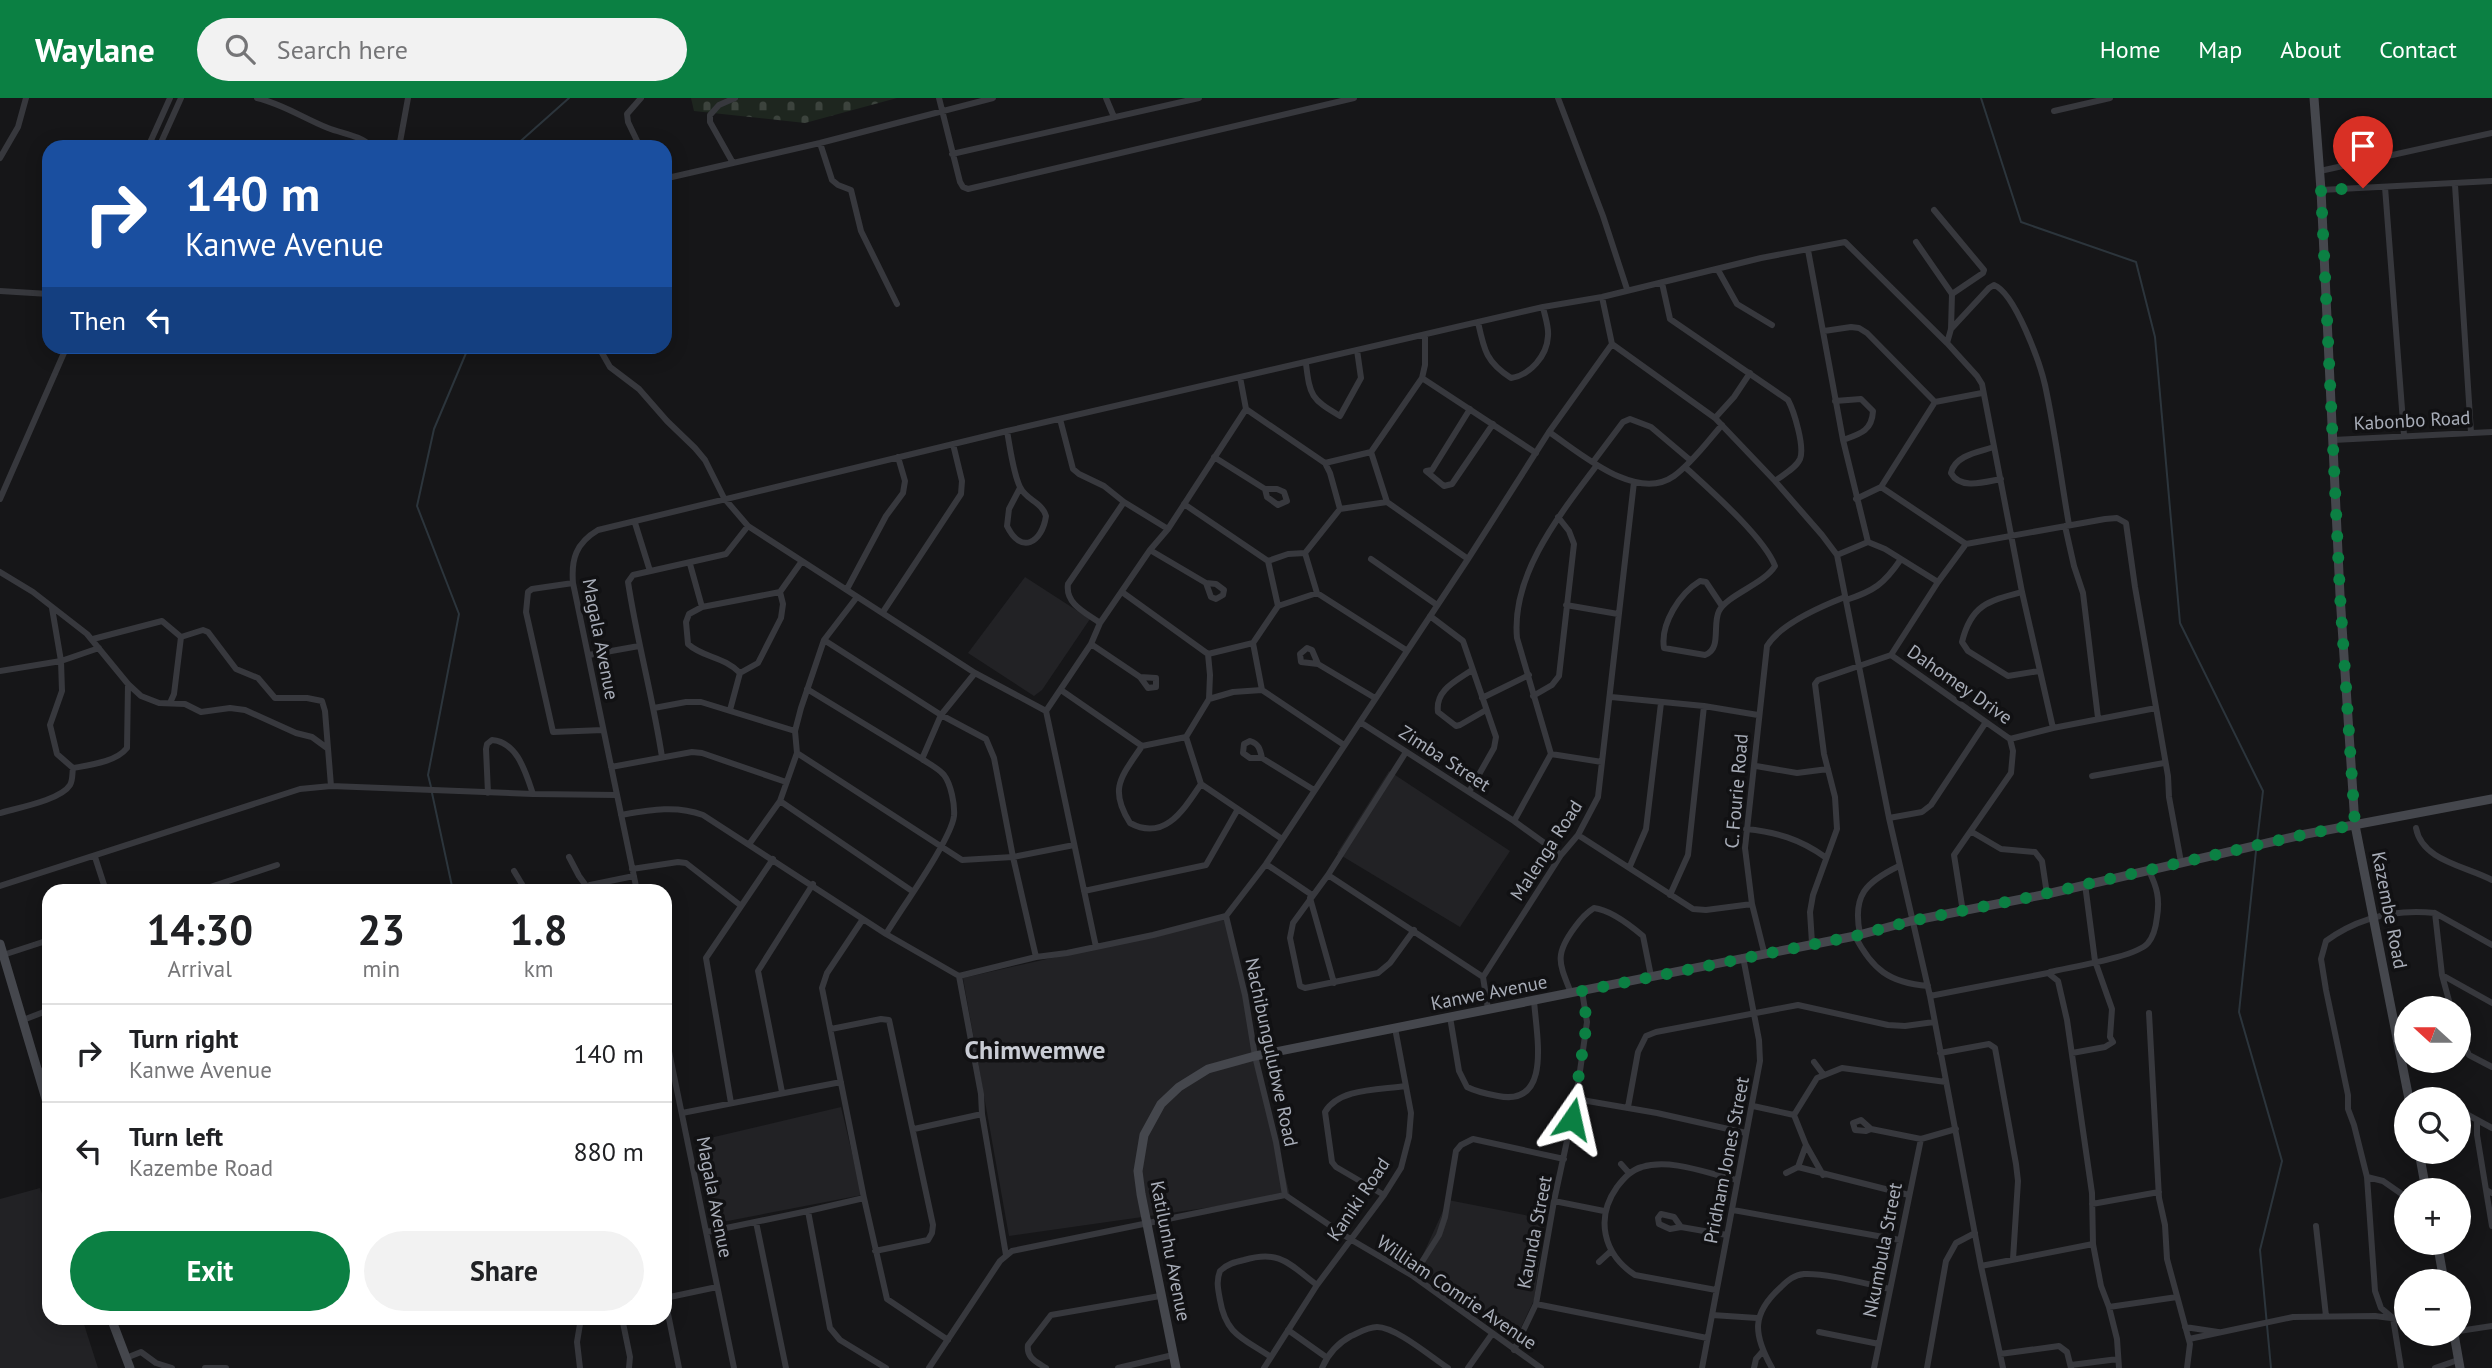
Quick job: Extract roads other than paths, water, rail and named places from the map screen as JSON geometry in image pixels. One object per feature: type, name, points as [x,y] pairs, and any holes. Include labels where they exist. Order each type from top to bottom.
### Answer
[{"type":"main road","name":"Kazembe Road","points":[[2314,98],[2355,825],[2407,1087]]},
{"type":"main road","name":"Kanwe Avenue","points":[[1161,1104],[1180,1087],[1208,1069],[1255,1056],[1857,935],[2181,862],[2492,799]]},
{"type":"main road","points":[[0,944],[42,1085]]},
{"type":"main road","name":"Katilunhu Avenue","points":[[1161,1104],[1144,1135],[1138,1171],[1145,1224],[1176,1368]]},
{"type":"main road","points":[[113,1325],[131,1368]]},
{"type":"main road","points":[[2457,1346],[2459,1364]]},
{"type":"street","points":[[0,158],[18,127],[26,98]]},
{"type":"street","points":[[151,140],[170,98]]},
{"type":"street","points":[[162,140],[181,98]]},
{"type":"street","points":[[257,98],[282,105],[330,129],[363,140]]},
{"type":"street","points":[[400,140],[408,98]]},
{"type":"street","points":[[637,140],[627,114],[641,98]]},
{"type":"street","points":[[733,163],[710,122],[710,115],[719,104],[735,98]]},
{"type":"street","points":[[939,98],[960,182],[968,189],[1354,98]]},
{"type":"street","points":[[672,177],[820,143],[993,98]]},
{"type":"street","points":[[1106,98],[1114,117]]},
{"type":"street","points":[[952,154],[1199,98]]},
{"type":"street","points":[[1558,98],[1603,216],[1627,289]]},
{"type":"street","points":[[2054,111],[2110,98]]},
{"type":"street","points":[[2319,171],[2492,133]]},
{"type":"street","points":[[820,143],[832,180],[851,190],[861,231],[897,304]]},
{"type":"street","points":[[2321,190],[2492,181]]},
{"type":"street","points":[[2455,185],[2471,433]]},
{"type":"street","points":[[2385,187],[2404,435]]},
{"type":"street","points":[[1934,210],[1984,270],[1952,294]]},
{"type":"street","name":"Magala Avenue","points":[[636,884],[573,583],[574,553],[581,543],[598,530],[1007,431],[1306,364],[1478,322],[1602,297],[1761,258],[1845,242],[1947,343]]},
{"type":"street","points":[[1916,242],[1952,294],[1951,329],[1947,343],[1978,376],[1982,384],[2022,592],[2053,728]]},
{"type":"street","points":[[1808,250],[1843,440],[1868,542]]},
{"type":"street","points":[[1718,270],[1737,304],[1772,325]]},
{"type":"street","points":[[1662,283],[1670,319],[1788,400],[1794,414],[1801,458],[1775,481]]},
{"type":"street","points":[[1951,329],[1989,288],[1994,285],[2002,288],[2015,308],[2045,382],[2074,566],[2083,593],[2098,718]]},
{"type":"street","points":[[0,291],[42,294]]},
{"type":"street","points":[[1602,297],[1612,344],[1715,418],[1775,481],[1837,555],[1899,866],[1928,986],[2003,1368]]},
{"type":"street","points":[[1478,322],[1489,360],[1511,378],[1517,377],[1532,367],[1546,347],[1548,327],[1543,307]]},
{"type":"street","points":[[1824,331],[1859,328],[1867,333],[1935,402]]},
{"type":"street","points":[[1325,463],[1371,452],[1422,378],[1425,336]]},
{"type":"street","points":[[621,815],[659,809],[688,810],[704,815],[886,934],[959,976],[1036,957],[1153,935],[1226,916],[1266,864],[1549,432],[1612,344]]},
{"type":"street","points":[[1306,364],[1312,397],[1340,416],[1361,378],[1357,350]]},
{"type":"street","points":[[0,499],[63,354]]},
{"type":"street","points":[[602,354],[610,368],[639,389],[695,447],[705,460],[724,498],[748,526],[975,673],[1046,711]]},
{"type":"street","points":[[1715,418],[1734,397],[1750,373]]},
{"type":"street","points":[[1096,947],[1046,711],[1091,644],[1100,624],[1150,550],[1168,529],[1246,409],[1240,377]]},
{"type":"street","points":[[1422,378],[1536,453]]},
{"type":"street","points":[[1856,499],[1881,487],[1935,402],[1982,393]]},
{"type":"street","points":[[1835,401],[1861,399],[1873,411],[1868,428],[1843,440]]},
{"type":"street","points":[[1246,409],[1325,463],[1340,509]]},
{"type":"street","points":[[1470,409],[1432,470],[1426,471],[1444,486],[1452,484],[1493,424]]},
{"type":"street","points":[[1060,419],[1073,468],[1168,529]]},
{"type":"street","points":[[1514,821],[1551,754],[1517,638],[1517,624],[1527,573],[1558,517],[1623,422],[1630,419],[1651,427],[1690,460]]},
{"type":"street","points":[[1549,432],[1608,473],[1634,482],[1666,480],[1685,467],[1722,425]]},
{"type":"street","points":[[1007,431],[1020,488],[1040,505],[1046,516],[1040,535],[1033,542],[1027,543],[1015,538],[1007,526],[1009,509],[1020,488]]},
{"type":"street","name":"Kabonbo Road","points":[[2333,440],[2492,432]]},
{"type":"street","points":[[883,612],[961,494],[962,481],[953,444]]},
{"type":"street","points":[[1994,447],[1965,457],[1952,467],[1951,473],[1958,481],[1967,483],[2001,479]]},
{"type":"street","points":[[1371,452],[1387,502],[1468,559]]},
{"type":"street","points":[[847,589],[886,516],[904,494],[905,481],[898,457]]},
{"type":"street","points":[[1214,457],[1265,489]]},
{"type":"street","points":[[1685,467],[1729,509],[1774,562],[1774,569],[1722,606],[1711,653],[1664,648],[1671,613],[1695,584],[1706,582],[1722,606]]},
{"type":"street","name":"Malenga Road","points":[[1483,977],[1561,855],[1578,835],[1598,797],[1634,482]]},
{"type":"street","points":[[1881,487],[1966,544]]},
{"type":"street","points":[[1100,624],[1073,604],[1068,597],[1068,584],[1124,502]]},
{"type":"street","points":[[1268,561],[1305,552],[1340,509],[1387,502]]},
{"type":"street","points":[[1184,504],[1268,561],[1278,606]]},
{"type":"street","points":[[1533,696],[1552,685],[1559,676],[1574,544],[1569,531],[1558,517]]},
{"type":"street","points":[[1812,943],[1811,904],[1837,828],[1835,797],[1815,698],[1815,684],[1818,680],[1858,664],[1891,655],[1966,544],[2105,519],[2117,519],[2126,523],[2181,862]]},
{"type":"street","points":[[635,523],[650,571]]},
{"type":"street","points":[[662,757],[628,582],[633,575],[726,554],[748,526]]},
{"type":"street","points":[[1837,555],[1868,542],[1885,549],[1938,582]]},
{"type":"street","points":[[1150,550],[1206,583]]},
{"type":"street","points":[[1305,552],[1317,593],[1406,650]]},
{"type":"street","points":[[1371,559],[1437,605]]},
{"type":"street","name":"C. Fourie Road","points":[[1764,952],[1746,868],[1746,829],[1756,766],[1758,715],[1765,656],[1772,639],[1821,606],[1872,591],[1901,559]]},
{"type":"street","points":[[740,673],[729,662],[696,650],[688,644],[686,639],[689,614],[702,607],[780,592],[802,561]]},
{"type":"street","points":[[690,564],[702,607]]},
{"type":"street","points":[[0,572],[33,592],[93,639],[128,684],[141,696],[159,703],[185,704],[205,712],[219,708],[245,710],[296,733],[313,737],[327,748]]},
{"type":"street","points":[[573,583],[532,589],[526,598],[526,612],[553,732],[603,730]]},
{"type":"street","points":[[730,710],[740,673],[758,663],[781,618],[783,604],[780,592]]},
{"type":"street","points":[[1122,592],[1208,654],[1210,674],[1209,699],[1186,737],[1142,746],[1118,783],[1120,799],[1130,824],[1146,828],[1171,823],[1202,784]]},
{"type":"street","points":[[2022,592],[1982,604],[1965,630],[1962,642],[1968,651],[2008,676],[2039,671]]},
{"type":"street","points":[[1208,654],[1253,643],[1278,606],[1317,593]]},
{"type":"street","points":[[750,844],[780,801],[797,753],[795,731],[824,640],[857,597]]},
{"type":"street","points":[[1566,605],[1618,614]]},
{"type":"street","points":[[52,606],[61,661],[61,698],[50,725],[57,754],[73,768]]},
{"type":"street","points":[[1430,616],[1463,641],[1496,737],[1494,748],[1469,792]]},
{"type":"street","points":[[93,639],[162,621],[181,637]]},
{"type":"street","points":[[181,637],[203,630],[208,632],[236,668],[258,678],[275,698],[322,701],[331,786]]},
{"type":"street","points":[[170,703],[174,694],[181,637]]},
{"type":"street","points":[[824,640],[941,715],[986,739],[1006,810],[1013,857],[1036,957]]},
{"type":"street","points":[[1253,643],[1262,690]]},
{"type":"street","points":[[1091,644],[1140,677]]},
{"type":"street","points":[[589,655],[639,646]]},
{"type":"street","points":[[0,671],[61,661],[99,648]]},
{"type":"street","name":"Dahomey Drive","points":[[1891,655],[2010,739]]},
{"type":"street","points":[[1318,664],[1375,698]]},
{"type":"street","points":[[1472,670],[1443,691],[1437,702],[1438,712],[1451,724],[1460,725],[1486,710]]},
{"type":"street","points":[[922,759],[941,715],[975,673]]},
{"type":"street","points":[[1482,698],[1529,675]]},
{"type":"street","points":[[73,768],[110,758],[123,753],[127,748],[128,684]]},
{"type":"street","points":[[807,688],[945,776],[954,808],[952,824],[886,934]]},
{"type":"street","points":[[1061,690],[1142,746]]},
{"type":"street","points":[[1209,699],[1233,692],[1262,690],[1344,745]]},
{"type":"street","points":[[1611,697],[1704,706],[1758,715]]},
{"type":"street","points":[[654,708],[694,701],[795,731]]},
{"type":"street","points":[[1630,866],[1646,829],[1661,703]]},
{"type":"street","points":[[1670,895],[1688,855],[1704,706]]},
{"type":"street","points":[[1963,912],[1954,855],[2011,773],[2013,751],[2010,739],[2098,718],[2155,708]]},
{"type":"street","name":"Zimba Street","points":[[1360,722],[1514,821],[1561,855]]},
{"type":"street","points":[[1889,818],[1922,812],[1931,805],[1986,722]]},
{"type":"street","points":[[1186,737],[1202,784],[1282,839]]},
{"type":"street","points":[[488,793],[486,749],[492,740],[506,743],[511,748],[520,761],[533,794]]},
{"type":"street","points":[[611,768],[683,752],[702,753],[786,782]]},
{"type":"street","points":[[1406,752],[1290,931],[1300,986],[1305,988],[1334,983],[1378,972],[1385,968],[1414,930]]},
{"type":"street","points":[[797,753],[956,857],[968,861],[1013,857],[1074,845]]},
{"type":"street","points":[[1551,754],[1602,762]]},
{"type":"street","points":[[1262,758],[1314,790]]},
{"type":"street","points":[[2092,776],[2164,763]]},
{"type":"street","points":[[1756,766],[1797,773],[1828,769]]},
{"type":"street","points":[[0,813],[64,791],[69,786],[73,768]]},
{"type":"street","points":[[0,886],[300,789],[331,786],[617,795]]},
{"type":"street","points":[[780,801],[912,891]]},
{"type":"street","points":[[1084,891],[1206,865],[1238,809]]},
{"type":"street","points":[[2416,828],[2421,843],[2431,852],[2492,880]]},
{"type":"street","points":[[1746,829],[1786,835],[1807,844],[1825,857]]},
{"type":"street","points":[[1972,832],[2001,849],[2035,852],[2042,861],[2047,894]]},
{"type":"street","points":[[1578,835],[1630,866],[1670,895],[1698,910],[1752,904]]},
{"type":"street","points":[[569,856],[583,884]]},
{"type":"street","points":[[95,857],[105,884]]},
{"type":"street","points":[[731,1103],[706,958],[773,859]]},
{"type":"street","points":[[600,884],[633,872],[678,862],[686,863],[740,905]]},
{"type":"street","points":[[1266,864],[1311,896],[1334,983]]},
{"type":"street","points":[[219,884],[277,865]]},
{"type":"street","points":[[1899,866],[1871,881],[1864,891],[1857,912],[1857,935],[1865,955],[1887,976],[1901,982],[1928,986]]},
{"type":"street","points":[[514,871],[522,884]]},
{"type":"street","points":[[1930,996],[2048,973],[2123,955],[2143,947],[2149,942],[2157,924],[2160,907],[2157,888],[2149,871]]},
{"type":"street","points":[[1328,875],[1483,977],[1488,1009]]},
{"type":"street","points":[[782,1093],[758,971],[813,884]]},
{"type":"street","points":[[2072,1052],[2105,1047],[2113,1042],[2110,1037],[2112,1006],[2095,961],[2085,884]]},
{"type":"street","points":[[1571,993],[1561,970],[1559,956],[1578,923],[1594,908],[1600,908],[1620,919],[1643,936],[1651,976]]},
{"type":"street","points":[[2401,1368],[2393,1318],[2381,1308],[2375,1290],[2367,1177],[2354,1125],[2347,1109],[2348,1095],[2321,958],[2326,941],[2335,934],[2373,917],[2401,911],[2435,913],[2492,945]]},
{"type":"street","points":[[2435,913],[2442,975],[2448,996]]},
{"type":"street","name":"Nachibungulubwe Road","points":[[1226,916],[1245,995],[1255,1056],[1276,1142],[1285,1195]]},
{"type":"street","points":[[863,919],[823,980],[822,988],[864,1199],[887,1299],[948,1340]]},
{"type":"street","points":[[3,955],[42,942]]},
{"type":"street","name":"Pridham Jones Street","points":[[1702,1368],[1753,1105],[1760,1050],[1743,957]]},
{"type":"street","points":[[2048,973],[2058,981],[2067,1020],[2092,1204],[2093,1244],[2101,1286],[2117,1339],[2119,1368]]},
{"type":"street","points":[[2442,975],[2492,1003]]},
{"type":"street","points":[[959,976],[1006,1255]]},
{"type":"street","name":"Kaunda Street","points":[[1514,1350],[1536,1304],[1576,1098],[1587,1022],[1582,991]]},
{"type":"street","points":[[1450,1017],[1459,1071],[1466,1087],[1485,1094],[1517,1097],[1532,1087],[1538,1061],[1534,1000]]},
{"type":"street","points":[[1628,1107],[1638,1052],[1646,1037],[1656,1032],[1798,1005],[1888,1025],[1905,1026],[1934,1022]]},
{"type":"street","points":[[23,1020],[42,1013]]},
{"type":"street","points":[[2149,1013],[2167,1259],[2189,1339],[2188,1368]]},
{"type":"street","points":[[831,1029],[881,1019],[889,1020],[914,1129],[933,1225],[932,1233],[928,1240],[875,1251]]},
{"type":"street","name":"Kaniki Road","points":[[1264,1368],[1318,1285],[1401,1168],[1412,1113],[1395,1028]]},
{"type":"street","points":[[1940,1052],[1989,1044],[1995,1048],[2017,1164],[2013,1259]]},
{"type":"street","points":[[2471,1056],[2492,1067]]},
{"type":"street","points":[[1814,1062],[1823,1074]]},
{"type":"street","points":[[1823,1175],[1805,1145],[1794,1115],[1809,1088],[1823,1074],[1842,1068],[1946,1082]]},
{"type":"street","points":[[38,1072],[42,1071]]},
{"type":"street","name":"Magala Avenue","points":[[672,1072],[734,1368]]},
{"type":"street","points":[[682,1113],[841,1082]]},
{"type":"street","points":[[1384,1195],[1332,1162],[1325,1112],[1333,1101],[1347,1095],[1405,1086]]},
{"type":"street","points":[[1576,1098],[1746,1133]]},
{"type":"street","points":[[1753,1105],[1794,1115]]},
{"type":"street","points":[[914,1129],[982,1114]]},
{"type":"street","points":[[2471,1117],[2492,1128]]},
{"type":"street","points":[[2477,1121],[2492,1226]]},
{"type":"street","points":[[1871,1129],[1921,1139],[1956,1129]]},
{"type":"street","points":[[1413,1276],[1442,1226],[1449,1200],[1456,1151],[1461,1145],[1473,1139],[1564,1159]]},
{"type":"street","name":"Nkumbula Street","points":[[1874,1368],[1921,1139]]},
{"type":"street","points":[[1798,1167],[1805,1145]]},
{"type":"street","points":[[1621,1164],[1629,1173]]},
{"type":"street","points":[[1716,1290],[1635,1275],[1625,1269],[1611,1251],[1606,1238],[1604,1211],[1614,1191],[1629,1173],[1642,1167],[1668,1165],[1737,1180]]},
{"type":"street","points":[[1786,1173],[1798,1167],[1909,1195]]},
{"type":"street","points":[[2367,1177],[2383,1181],[2394,1189]]},
{"type":"street","points":[[2092,1204],[2160,1192]]},
{"type":"street","points":[[929,1368],[1006,1255],[1029,1246],[1285,1195]]},
{"type":"street","name":"William Comrie Avenue","points":[[1285,1195],[1350,1239],[1413,1276],[1514,1350],[1529,1365],[1541,1368]]},
{"type":"street","points":[[707,1232],[864,1199]]},
{"type":"street","points":[[1554,1201],[1604,1211]]},
{"type":"street","points":[[1733,1210],[1900,1240]]},
{"type":"street","points":[[808,1211],[830,1328],[841,1340],[886,1368]]},
{"type":"street","points":[[756,1222],[786,1368]]},
{"type":"street","points":[[2316,1226],[2326,1315]]},
{"type":"street","points":[[1681,1227],[1727,1236]]},
{"type":"street","points":[[1927,1368],[1946,1261],[1956,1243],[1975,1233]]},
{"type":"street","points":[[1981,1266],[2093,1244]]},
{"type":"street","points":[[1598,1262],[1611,1251]]},
{"type":"street","points":[[1271,1357],[1234,1332],[1226,1323],[1217,1284],[1220,1271],[1230,1264],[1263,1254],[1280,1258],[1318,1285]]},
{"type":"street","points":[[1772,1368],[1763,1351],[1757,1318],[1768,1298],[1793,1276],[1803,1274],[1890,1289]]},
{"type":"street","points":[[672,1297],[718,1287]]},
{"type":"street","points":[[1046,1368],[1030,1357],[1027,1351],[1051,1314],[1160,1296]]},
{"type":"street","points":[[2109,1307],[2177,1297]]},
{"type":"street","points":[[1536,1304],[1707,1338]]},
{"type":"street","points":[[1712,1315],[1757,1318]]},
{"type":"street","points":[[2189,1339],[2289,1318],[2326,1315],[2393,1318]]},
{"type":"street","points":[[580,1325],[577,1342],[580,1368]]},
{"type":"street","points":[[623,1325],[630,1357],[629,1368]]},
{"type":"street","points":[[670,1325],[679,1368]]},
{"type":"street","points":[[2185,1326],[2225,1333]]},
{"type":"street","points":[[2471,1330],[2492,1326]]},
{"type":"street","points":[[1322,1368],[1326,1357],[1343,1341],[1364,1330],[1377,1327],[1391,1331],[1448,1368]]},
{"type":"street","points":[[1288,1330],[1326,1357]]},
{"type":"street","points":[[1819,1332],[1879,1344]]},
{"type":"street","points":[[1468,1368],[1492,1334]]},
{"type":"street","points":[[2000,1354],[2059,1346],[2067,1352],[2071,1366],[2118,1359]]},
{"type":"street","points":[[1754,1368],[1756,1359],[1763,1351]]},
{"type":"street","points":[[125,1358],[141,1352],[156,1363],[172,1368]]},
{"type":"street","points":[[1118,1368],[1173,1355]]},
{"type":"street","points":[[2435,1368],[2459,1364]]},
{"type":"street","points":[[205,1368],[226,1368]]},
{"type":"waterway","points":[[522,140],[569,98]]},
{"type":"waterway","points":[[1981,98],[2021,222],[2136,262],[2155,337],[2180,623],[2263,791],[2257,842]]},
{"type":"waterway","points":[[431,787],[428,775],[459,614],[417,506],[434,429],[466,354]]},
{"type":"waterway","points":[[432,793],[452,884]]},
{"type":"waterway","points":[[2256,851],[2239,1012],[2282,1161],[2260,1250],[2271,1368]]},
{"type":"district","name":"Chimwemwe","points":[[1035,1050]]}]
